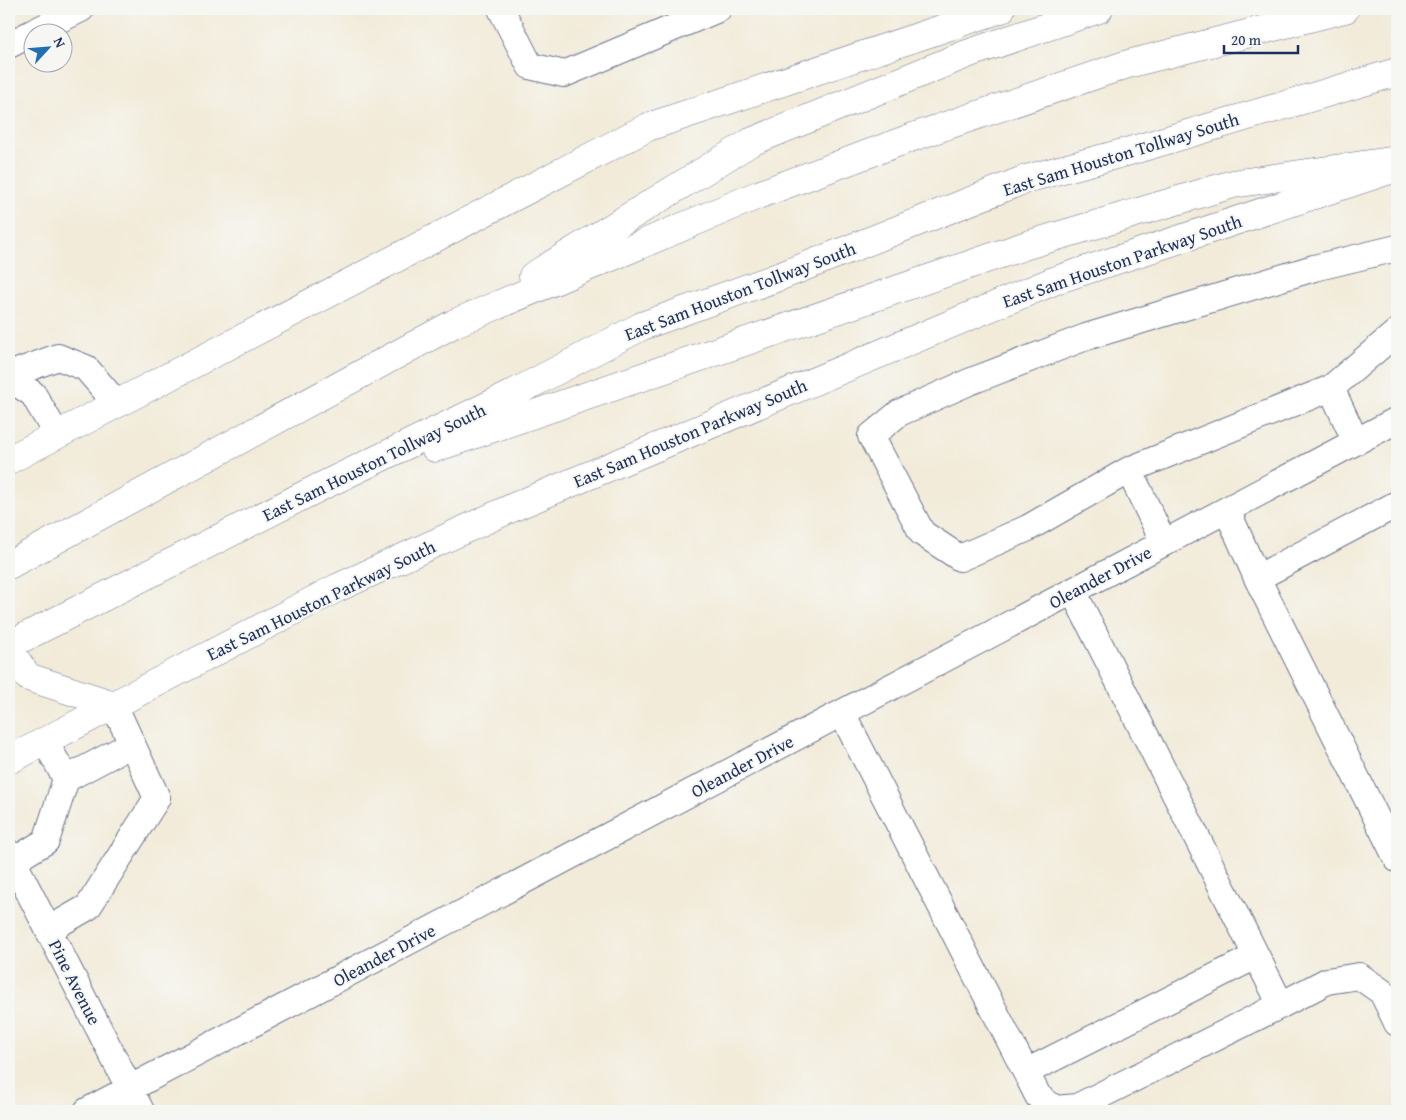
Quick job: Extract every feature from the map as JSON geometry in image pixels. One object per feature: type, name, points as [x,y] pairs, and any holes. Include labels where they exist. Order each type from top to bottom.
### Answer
[{"type":"main road","points":[[9,460],[648,127],[1001,9]]},
{"type":"main road","points":[[9,565],[455,323],[751,142],[967,54],[1099,9]]},
{"type":"main road","points":[[455,323],[758,195],[913,137],[1128,64],[1345,9]]},
{"type":"main road","name":"East Sam Houston Tollway South","points":[[9,645],[320,487],[514,393],[642,326],[781,276],[1026,179],[1130,152],[1397,72]]},
{"type":"main road","points":[[320,487],[826,316],[1027,245],[1233,184],[1397,160]]},
{"type":"main road","name":"East Sam Houston Parkway South","points":[[9,760],[337,588],[553,490],[1056,280],[1397,167]]},
{"type":"main road","points":[[9,650],[28,677],[114,705]]},
{"type":"street","points":[[55,22],[82,9]]},
{"type":"street","points":[[501,9],[530,66],[564,74],[718,9]]},
{"type":"street","points":[[9,45],[22,38]]},
{"type":"street","points":[[1397,248],[1304,271],[1086,337],[969,382],[899,413],[871,436],[922,533],[960,558],[1028,528],[1129,470],[1331,388],[1397,332]]},
{"type":"street","points":[[9,376],[58,357],[86,368],[117,404]]},
{"type":"street","points":[[9,376],[33,394],[57,435]]},
{"type":"street","points":[[1331,388],[1356,442]]},
{"type":"street","name":"Oleander Drive","points":[[87,1111],[135,1100],[842,714],[1397,420]]},
{"type":"street","points":[[1129,470],[1164,543]]},
{"type":"street","points":[[1257,578],[1397,504]]},
{"type":"street","points":[[1227,510],[1257,578],[1397,858]]},
{"type":"street","points":[[1073,591],[1281,1005]]},
{"type":"street","points":[[48,930],[88,907],[157,798],[114,705]]},
{"type":"street","points":[[842,714],[1038,1096],[1055,1109],[1077,1108],[1327,981],[1359,976],[1382,992],[1397,1023]]},
{"type":"street","points":[[46,741],[66,779]]},
{"type":"street","points":[[11,857],[46,841],[66,779],[132,744]]},
{"type":"street","name":"Pine Avenue","points":[[11,857],[135,1100]]},
{"type":"street","points":[[1026,1072],[1256,956]]}]
